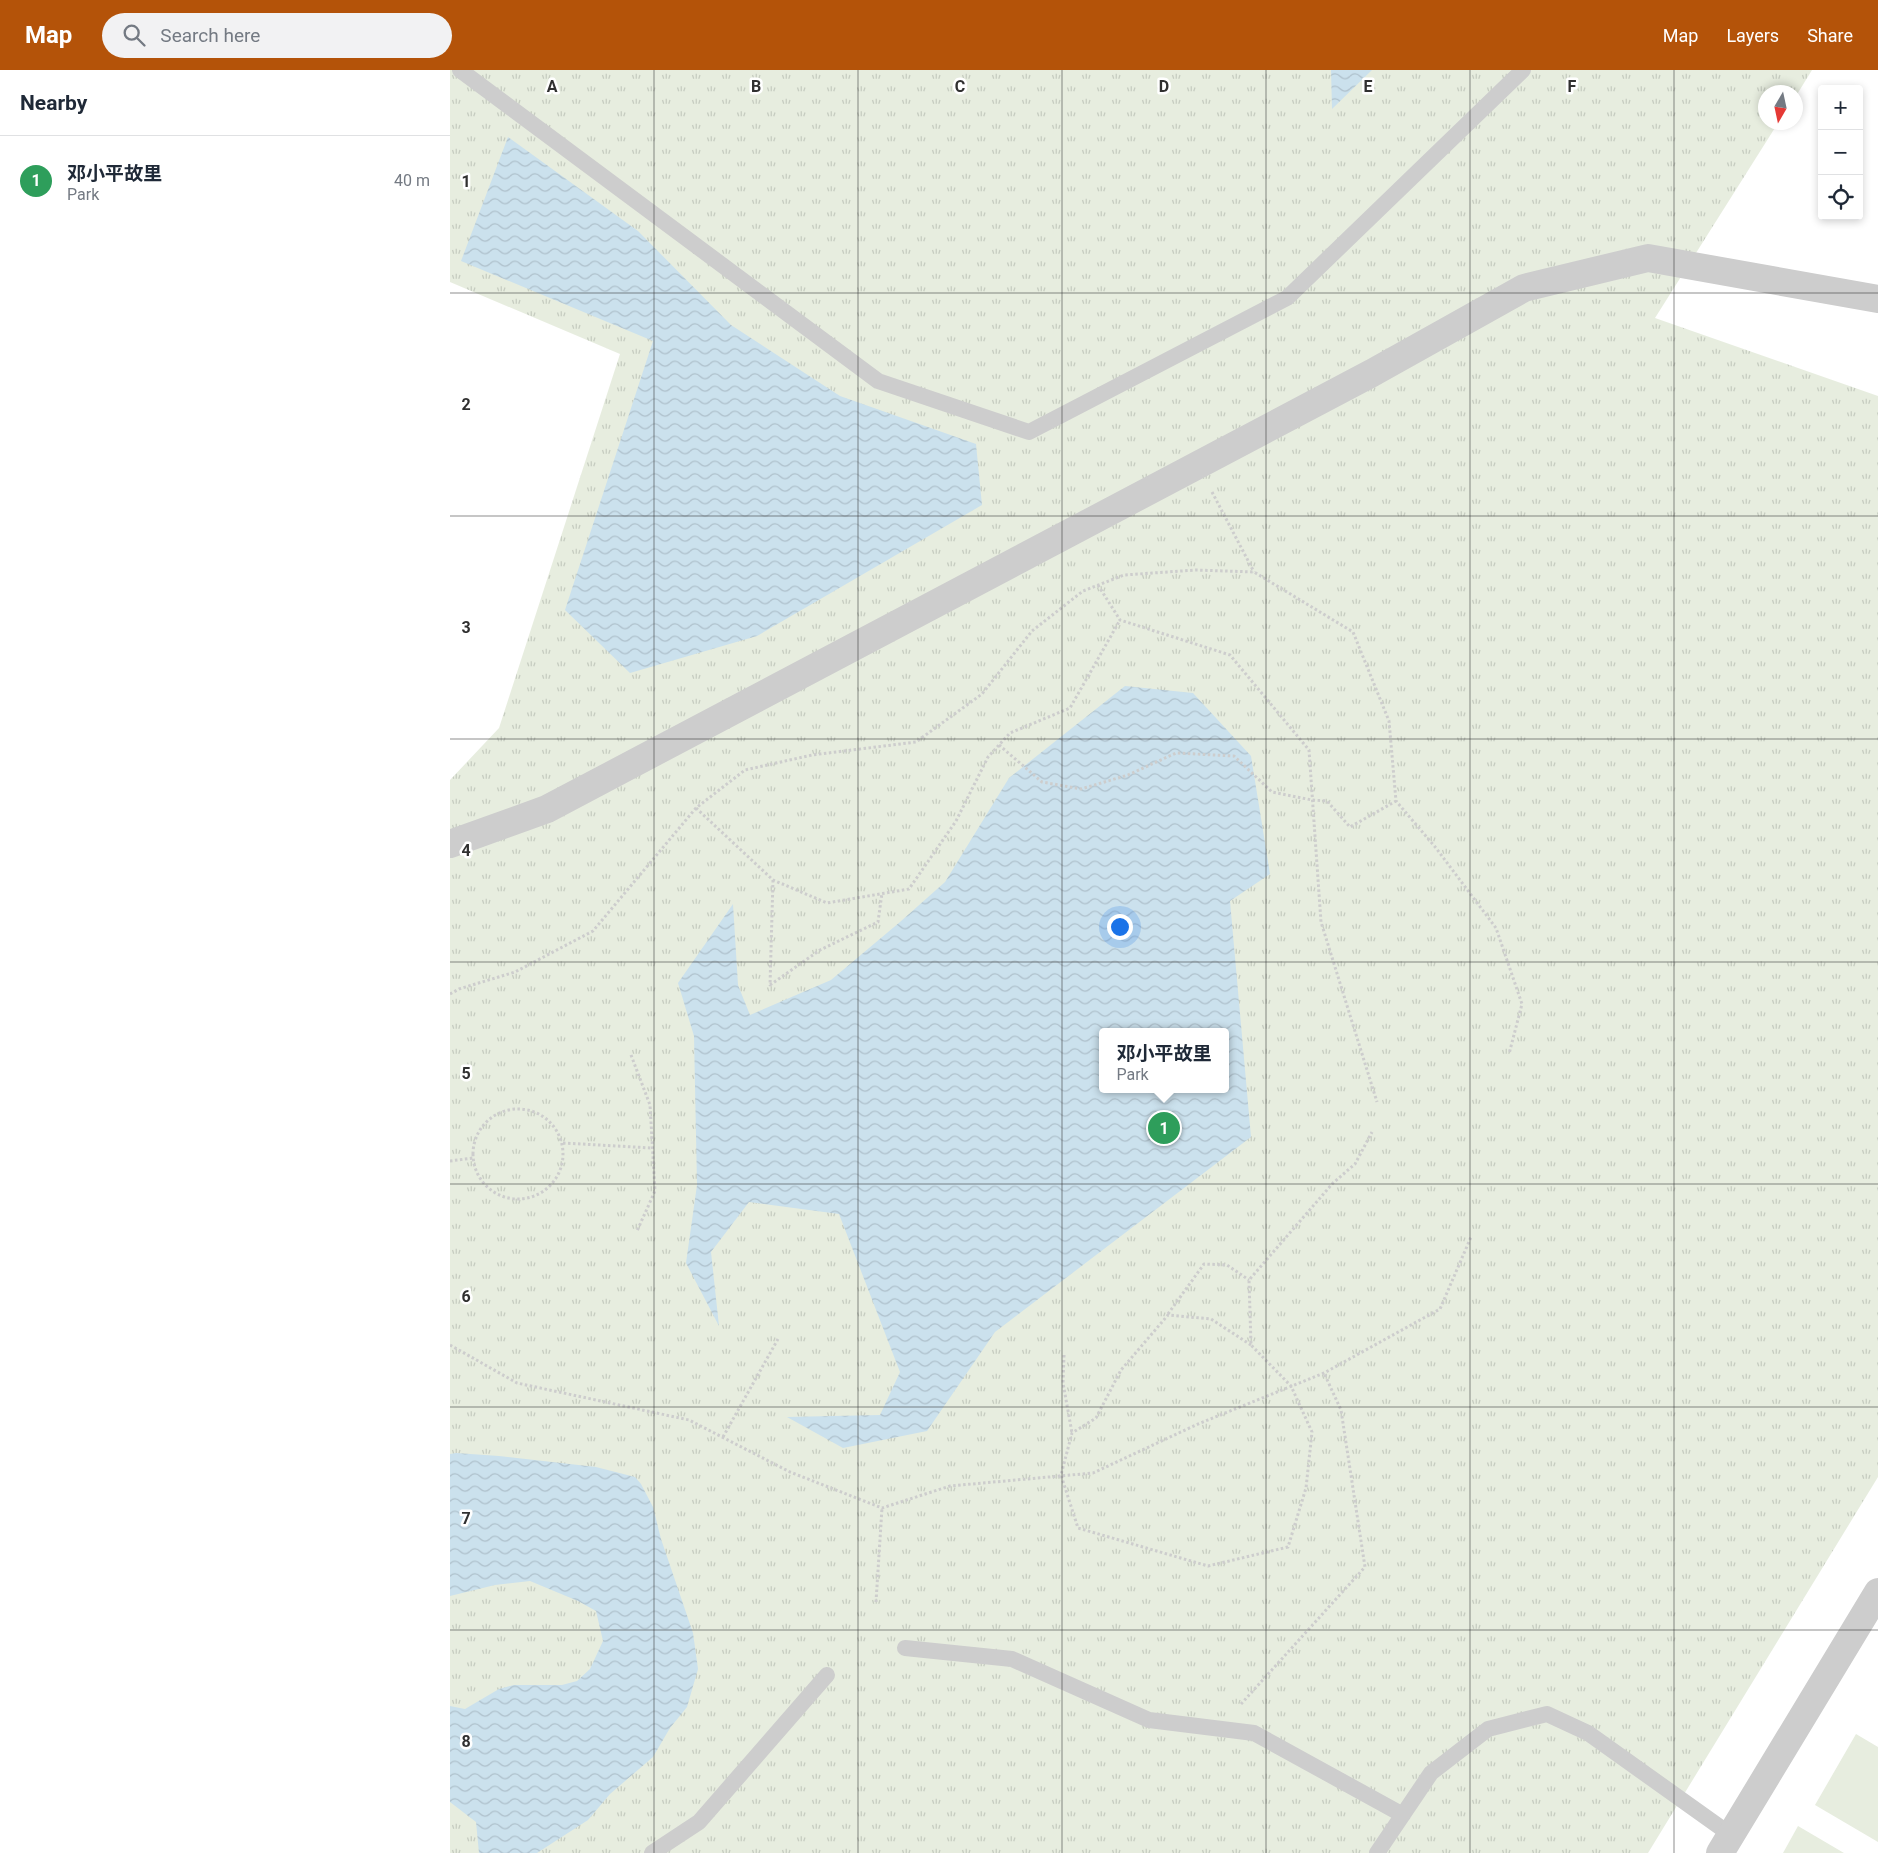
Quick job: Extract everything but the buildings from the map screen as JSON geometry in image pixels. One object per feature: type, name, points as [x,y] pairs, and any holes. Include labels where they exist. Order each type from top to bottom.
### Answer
[{"type":"street","points":[[450,844],[547,809],[1372,373],[1524,288],[1648,258],[1878,299]]},
{"type":"street","points":[[1726,1844],[1878,1592]]},
{"type":"lane","points":[[460,70],[878,381],[1029,432],[1286,298],[1523,70]]},
{"type":"lane","points":[[905,1648],[1012,1659],[1149,1720],[1254,1732],[1403,1815]]},
{"type":"lane","points":[[652,1853],[699,1822],[827,1675]]},
{"type":"lane","points":[[1377,1853],[1431,1774],[1488,1729],[1547,1714],[1588,1733],[1726,1844]]},
{"type":"path","points":[[1198,465],[1254,572]]},
{"type":"path","points":[[450,994],[460,989],[515,972],[592,931],[696,808],[745,770],[812,755],[916,742],[982,694],[1032,631],[1083,591],[1124,575],[1196,570],[1254,572],[1353,632],[1389,721],[1396,801],[1436,848],[1496,928],[1522,1004],[1509,1054]]},
{"type":"path","points":[[1098,586],[1120,620],[1230,655],[1309,750],[1321,922],[1377,1102]]},
{"type":"path","points":[[696,808],[773,880],[826,903],[909,889],[956,821],[988,757],[1010,733],[1070,708],[1120,620]]},
{"type":"path","points":[[999,745],[1042,782],[1081,789],[1128,775],[1176,753],[1234,756],[1272,792],[1327,801],[1350,826],[1396,801]]},
{"type":"path","points":[[773,880],[770,985],[820,950],[878,922],[882,893]]},
{"type":"path","points":[[631,1055],[650,1105],[655,1192],[637,1231]]},
{"type":"path","points":[[518,1109],[533,1111],[546,1118],[557,1129],[563,1143],[564,1158],[560,1173],[551,1185],[540,1194],[526,1199],[511,1199],[497,1194],[485,1185],[477,1172],[473,1158],[474,1143],[480,1130],[490,1119],[503,1111],[518,1109]]},
{"type":"path","points":[[1251,1344],[1249,1280],[1333,1184],[1355,1164],[1372,1132]]},
{"type":"path","points":[[563,1143],[652,1148]]},
{"type":"path","points":[[450,1162],[473,1158]]},
{"type":"path","points":[[450,1345],[517,1383],[689,1420],[790,1472],[882,1508],[950,1486],[1093,1473],[1198,1424],[1324,1373],[1440,1309],[1471,1237]]},
{"type":"path","points":[[1072,1433],[1096,1418],[1121,1370],[1168,1315],[1204,1264],[1226,1265],[1249,1280]]},
{"type":"path","points":[[1064,1355],[1063,1383],[1072,1433],[1060,1475],[1078,1528],[1208,1566],[1288,1547],[1306,1488],[1312,1432],[1291,1386],[1251,1344],[1211,1319],[1168,1315]]},
{"type":"path","points":[[723,1437],[778,1339]]},
{"type":"path","points":[[1219,1728],[1365,1567],[1341,1410],[1324,1373]]},
{"type":"path","points":[[876,1602],[882,1508]]},
{"type":"green space","points":[[450,70],[1812,70],[1803,85],[1758,85],[1758,130],[1774,130],[1655,318],[1878,396],[1878,1477],[1648,1853],[450,1853],[450,780],[499,728],[620,354],[450,282]]},
{"type":"green space","points":[[1856,1734],[1878,1747],[1878,1842],[1815,1805]]},
{"type":"green space","points":[[1798,1826],[1844,1853],[1783,1853]]},
{"type":"water","points":[[1331,70],[1372,70],[1332,109]]},
{"type":"water","points":[[508,137],[638,231],[731,325],[840,396],[976,444],[982,505],[757,636],[630,673],[565,610],[653,341],[461,261]]},
{"type":"water","points":[[1125,686],[1193,693],[1251,756],[1270,874],[1230,901],[1251,1137],[995,1332],[927,1431],[843,1448],[787,1417],[880,1415],[900,1372],[839,1214],[749,1202],[711,1252],[719,1326],[686,1263],[697,1185],[694,1036],[678,983],[733,904],[738,985],[750,1015],[831,980],[945,882],[1009,778]]},
{"type":"water","points":[[456,1453],[596,1467],[635,1477],[641,1484],[653,1507],[661,1539],[693,1633],[698,1669],[687,1707],[670,1728],[653,1757],[610,1794],[588,1820],[537,1853],[479,1853],[476,1822],[450,1802],[450,1706],[465,1709],[499,1689],[514,1685],[562,1685],[577,1681],[590,1669],[603,1641],[596,1611],[578,1601],[530,1581],[495,1585],[450,1596],[450,1454]]},
{"type":"place","name":"邓小平故里","points":[[1164,1128]]}]
